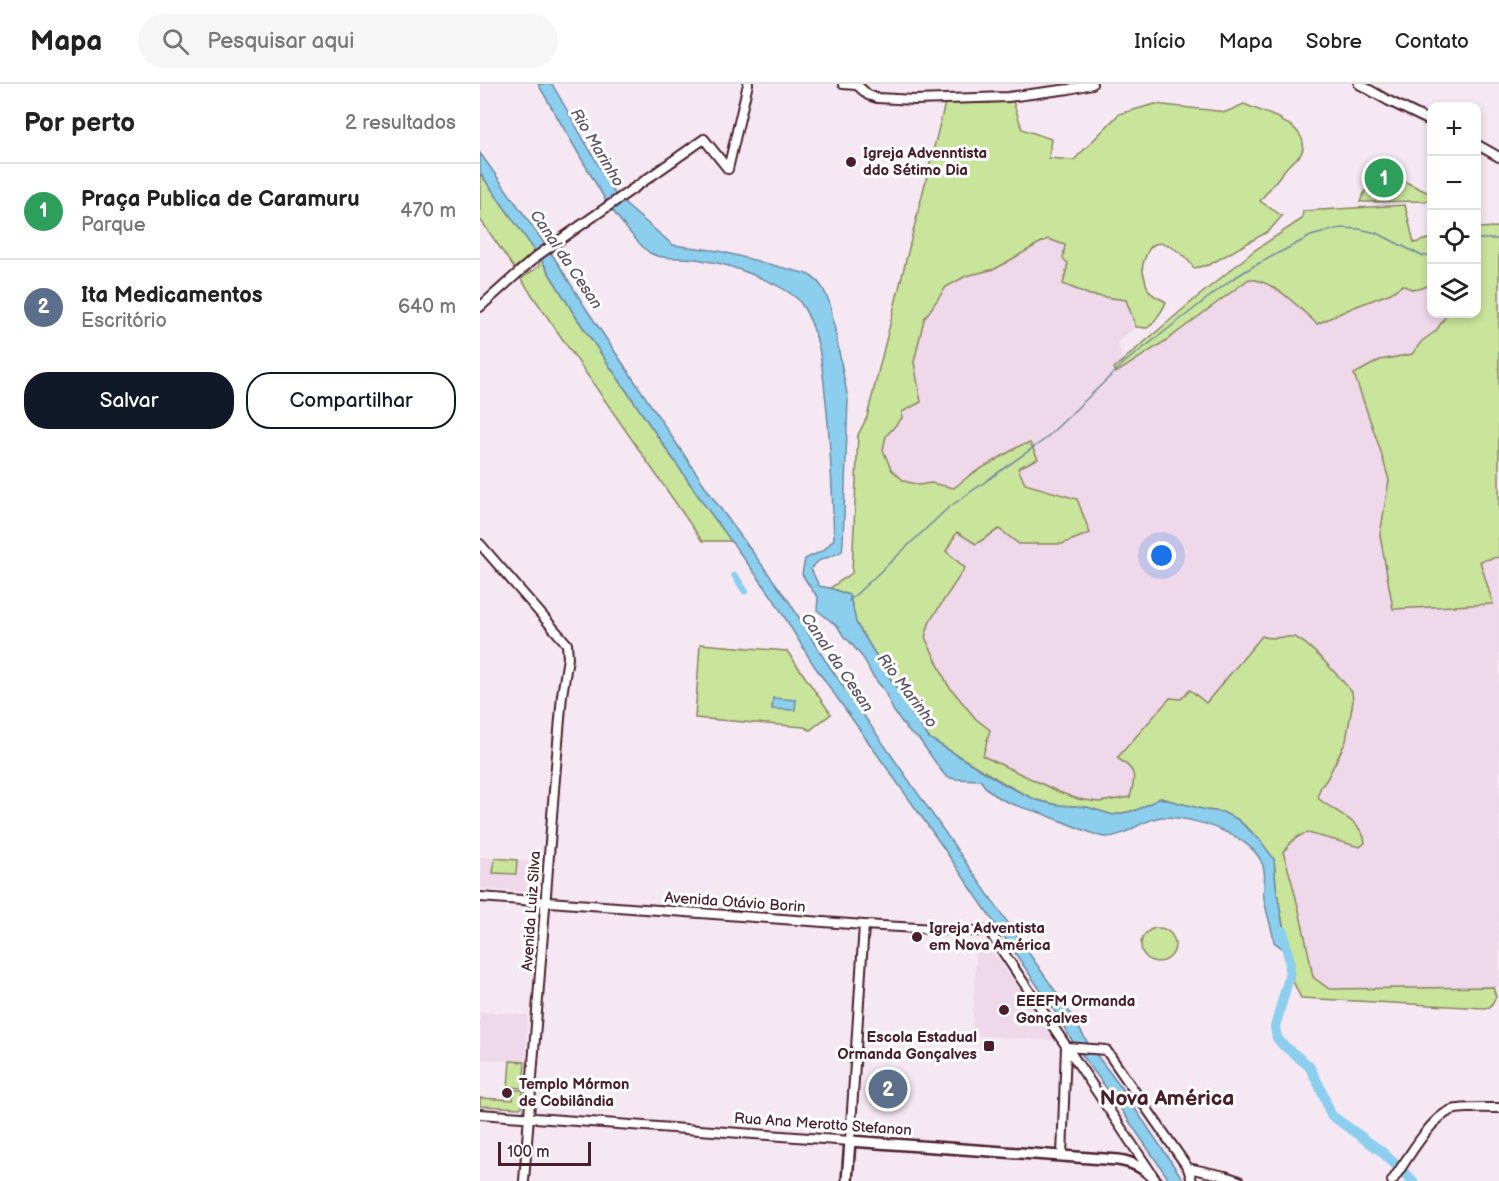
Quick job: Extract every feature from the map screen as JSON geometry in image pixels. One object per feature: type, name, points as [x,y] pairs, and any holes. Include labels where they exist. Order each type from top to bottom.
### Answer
[{"type":"main road","name":"Rua Ana Merotto Stefanon","points":[[850,1141],[1123,1160],[1141,1167],[1156,1180]]},
{"type":"main road","points":[[847,1181],[850,1141]]},
{"type":"street","points":[[480,307],[537,256],[704,139],[728,169],[748,84]]},
{"type":"street","points":[[843,84],[856,84],[868,95],[877,98],[915,100],[1008,98],[1092,84]]},
{"type":"street","points":[[1359,84],[1427,120]]},
{"type":"street","points":[[1481,147],[1499,158]]},
{"type":"street","name":"Avenida Luiz Silva","points":[[480,544],[567,644],[568,658],[561,707],[524,1181]]},
{"type":"street","name":"Avenida Otávio Borin","points":[[480,897],[864,925],[989,931],[1066,1047]]},
{"type":"street","points":[[850,1141],[864,925]]},
{"type":"street","points":[[1066,1047],[1106,1050],[1188,1168],[1192,1181]]},
{"type":"street","points":[[1062,1156],[1066,1047]]},
{"type":"street","points":[[1066,1047],[1156,1180]]},
{"type":"street","points":[[1395,1178],[1439,1118],[1452,1110],[1499,1108]]},
{"type":"street","name":"Rua Ana Merotto Stefanon","points":[[480,1114],[850,1141]]},
{"type":"street","points":[[1188,1168],[1239,1181]]},
{"type":"street","points":[[1192,1181],[1201,1171]]},
{"type":"shaded area","points":[[1048,239],[1065,245],[1068,262],[1063,284],[1090,295],[1127,300],[1136,327],[1117,342],[1123,360],[1114,368],[1117,372],[1167,340],[1249,279],[1268,284],[1279,291],[1317,324],[1391,293],[1403,284],[1410,289],[1427,286],[1427,318],[1444,318],[1436,331],[1422,341],[1412,354],[1380,360],[1354,375],[1389,480],[1380,535],[1492,604],[1479,561],[1499,557],[1499,987],[1329,989],[1313,977],[1294,888],[1283,852],[1295,839],[1308,833],[1359,847],[1352,820],[1324,803],[1319,799],[1318,794],[1346,741],[1353,701],[1352,692],[1314,651],[1291,637],[1267,638],[1262,636],[1206,703],[1181,699],[1117,758],[1133,771],[1135,779],[1130,797],[1099,802],[1079,799],[1059,792],[982,755],[990,730],[976,719],[948,685],[925,637],[930,621],[964,569],[946,551],[957,532],[999,529],[1062,544],[1090,533],[1077,499],[1025,484],[1018,468],[970,475],[954,489],[931,483],[919,485],[904,481],[891,469],[883,450],[886,436],[902,412],[921,402],[914,362],[924,319],[946,287],[966,276],[996,269]]},
{"type":"shaded area","points":[[480,857],[539,862],[536,893],[480,888]]},
{"type":"shaded area","name":"EEEFM Ormanda Gonçalves","points":[[977,942],[985,942],[1056,1041],[972,1035]]},
{"type":"shaded area","points":[[480,1012],[527,1015],[525,1062],[480,1059]]},
{"type":"green space","points":[[1013,101],[1022,129],[1051,139],[1049,158],[1074,160],[1119,114],[1155,104],[1226,112],[1244,104],[1281,119],[1291,126],[1302,138],[1303,148],[1300,156],[1287,167],[1260,201],[1282,216],[1269,231],[1209,265],[1194,268],[1171,247],[1157,243],[1152,246],[1143,263],[1144,275],[1149,291],[1166,302],[1158,316],[1147,328],[1136,327],[1126,300],[1090,295],[1063,284],[1068,263],[1063,259],[1065,245],[1048,239],[995,269],[966,276],[946,287],[924,319],[914,362],[921,402],[902,412],[902,418],[886,436],[883,450],[891,469],[904,481],[919,485],[931,483],[954,488],[970,475],[1021,445],[1030,443],[1038,459],[1018,468],[1025,484],[1077,499],[1090,533],[1062,544],[1019,544],[999,529],[976,544],[957,532],[946,551],[965,568],[930,621],[925,637],[948,685],[976,719],[990,730],[983,756],[1078,799],[1099,802],[1130,797],[1133,774],[1128,766],[1117,758],[1170,698],[1181,699],[1190,690],[1206,703],[1262,636],[1294,637],[1308,646],[1352,692],[1353,701],[1346,741],[1318,794],[1319,799],[1354,823],[1365,843],[1360,847],[1308,833],[1297,838],[1283,852],[1300,914],[1313,977],[1329,989],[1493,987],[1496,997],[1490,1007],[1301,998],[1289,973],[1274,859],[1250,830],[1237,819],[1222,812],[1161,798],[1137,810],[1113,815],[1087,807],[1057,805],[1036,800],[1007,785],[929,738],[856,623],[849,595],[830,588],[852,573],[858,435],[867,417],[945,103]]},
{"type":"green space","points":[[1376,168],[1427,192],[1427,201],[1360,202]]},
{"type":"green space","points":[[480,173],[536,252],[514,268],[480,219]]},
{"type":"green space","points":[[1405,205],[1414,243],[1427,239],[1427,286],[1411,289],[1403,285],[1391,293],[1317,324],[1278,290],[1249,279],[1167,340],[1116,373],[1114,368],[1195,299],[1255,250],[1302,219],[1303,211]]},
{"type":"green space","points":[[1499,227],[1499,557],[1480,561],[1493,604],[1393,609],[1380,535],[1389,480],[1354,374],[1380,360],[1412,354],[1422,341],[1436,331],[1444,318],[1481,318],[1481,228]]},
{"type":"green space","points":[[540,258],[574,314],[706,507],[732,541],[702,541],[521,279],[539,266]]},
{"type":"green space","points":[[700,644],[787,651],[831,714],[810,730],[804,727],[695,718]]},
{"type":"green space","points":[[495,858],[517,860],[516,874],[493,873]]},
{"type":"green space","points":[[1158,928],[1170,933],[1175,945],[1170,957],[1158,962],[1146,957],[1141,945],[1146,933]]},
{"type":"green space","points":[[510,1061],[525,1062],[523,1088],[508,1087]]},
{"type":"green space","points":[[514,1090],[523,1090],[520,1108],[480,1106],[480,1098],[513,1100]]},
{"type":"water","points":[[538,84],[552,84],[615,194],[673,245],[719,251],[807,274],[815,279],[824,290],[830,304],[848,399],[843,543],[842,551],[817,562],[811,569],[819,586],[849,595],[856,623],[929,738],[1007,786],[1036,800],[1057,805],[1087,807],[1113,815],[1137,810],[1160,798],[1222,812],[1237,819],[1260,840],[1274,859],[1286,944],[1282,948],[1274,942],[1266,909],[1263,866],[1248,845],[1235,837],[1204,824],[1162,817],[1120,834],[1106,837],[1006,801],[991,793],[980,780],[955,779],[943,773],[919,739],[910,733],[893,710],[884,690],[872,675],[864,659],[838,627],[817,610],[818,597],[802,574],[805,559],[824,550],[834,539],[830,448],[822,370],[812,323],[806,312],[794,296],[749,273],[718,263],[661,257],[645,249],[606,201]]},
{"type":"water","name":"Rio Marinho","points":[[480,153],[550,251],[715,501],[790,603],[823,657],[1065,1005],[1089,1045],[1184,1181],[1170,1181],[1074,1044],[1054,1010],[938,840],[813,664],[773,598],[706,507],[574,314],[540,258],[480,173]]},
{"type":"water","points":[[773,698],[796,700],[795,710],[772,709]]},
{"type":"waterway","points":[[849,601],[948,508],[1044,440],[1124,363],[1231,280],[1252,267],[1311,236],[1342,228],[1377,233],[1422,256],[1427,256]]},
{"type":"waterway","points":[[1481,239],[1499,239]]},
{"type":"waterway","points":[[735,576],[745,591]]},
{"type":"waterway","name":"Rio Marinho","points":[[1283,931],[1290,964],[1289,977],[1275,1027],[1277,1038],[1309,1066],[1331,1115],[1381,1151],[1413,1181]]},
{"type":"place","name":"Igreja Advenntista ddo Sétimo Dia","points":[[851,162]]},
{"type":"place","name":"Praça Publica de Caramuru","points":[[1384,178]]},
{"type":"place","name":"Igreja Adventista em Nova América","points":[[917,937]]},
{"type":"place","name":"EEEFM Ormanda Gonçalves","points":[[1004,1010]]},
{"type":"place","name":"Escola Estadual Ormanda Gonçalves","points":[[989,1046]]},
{"type":"place","name":"Ita Medicamentos","points":[[888,1089]]},
{"type":"place","name":"Templo Mórmon de Cobilândia","points":[[507,1093]]},
{"type":"district","name":"Nova América","points":[[1167,1098]]},
{"type":"water label","name":"Canal da Cesan","points":[[567,259]]},
{"type":"water label","name":"Canal da Cesan","points":[[838,662]]}]
